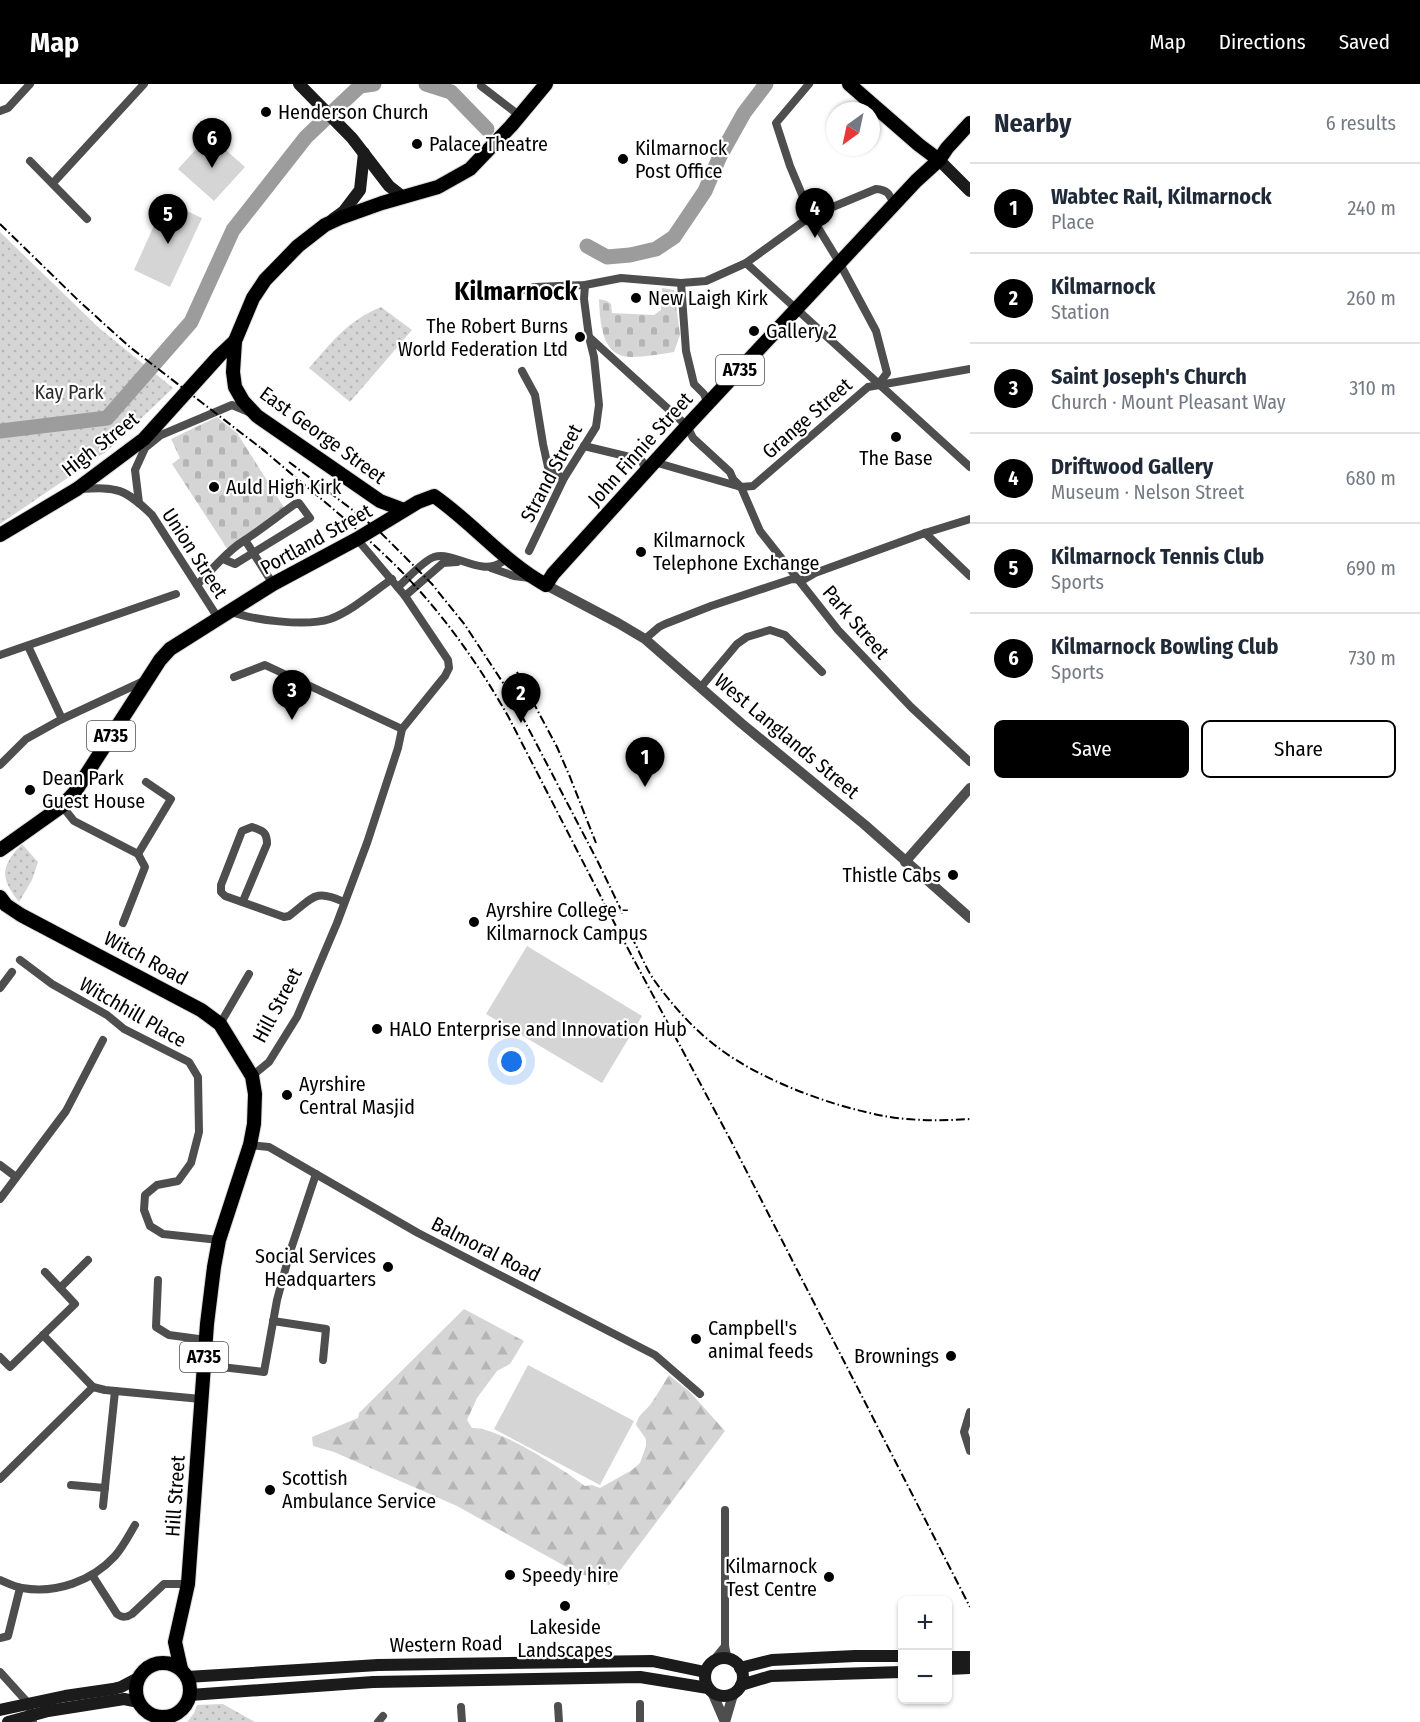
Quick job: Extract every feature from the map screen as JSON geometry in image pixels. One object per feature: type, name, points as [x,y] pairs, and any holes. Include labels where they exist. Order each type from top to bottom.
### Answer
[{"type":"main road","points":[[299,84],[352,138],[389,186],[403,197]]},
{"type":"main road","points":[[325,225],[438,186],[470,169],[546,84]]},
{"type":"main road","points":[[849,84],[939,160],[970,191]]},
{"type":"main road","name":"John Finnie Street","points":[[540,581],[553,574],[796,308],[916,181],[939,160],[970,123]]},
{"type":"main road","points":[[916,181],[922,155],[919,145]]},
{"type":"main road","points":[[235,341],[253,298],[265,280],[298,246],[344,211],[360,190],[364,153]]},
{"type":"main road","name":"East George Street","points":[[235,341],[233,372],[236,387],[243,401],[257,416],[380,501],[404,510]]},
{"type":"main road","name":"High Street","points":[[0,535],[77,489],[144,439],[235,341]]},
{"type":"main road","name":"Portland Street","points":[[223,615],[418,502],[434,496],[504,554]]},
{"type":"main road","name":"A735","points":[[504,554],[540,581]]},
{"type":"main road","name":"A735","points":[[2,851],[62,806],[75,792],[146,680],[170,649],[223,615]]},
{"type":"main road","name":"Witch Road","points":[[0,897],[6,905],[21,915],[201,1010],[220,1024],[252,1076]]},
{"type":"main road","name":"Hill Street","points":[[184,1673],[176,1642],[188,1584],[206,1340],[219,1240],[250,1145],[255,1114],[252,1076]]},
{"type":"main road","points":[[8,1722],[26,1713],[122,1687],[138,1678],[176,1642]]},
{"type":"main road","name":"Western Road","points":[[184,1673],[378,1665],[553,1662],[652,1661],[709,1667],[724,1658],[736,1664],[772,1660],[898,1656]]},
{"type":"main road","points":[[952,1657],[970,1657]]},
{"type":"main road","points":[[153,1664],[162,1662],[173,1664],[184,1673]]},
{"type":"main road","points":[[553,1662],[554,1678]]},
{"type":"main road","points":[[736,1664],[742,1679],[738,1688]]},
{"type":"main road","points":[[709,1667],[705,1677],[710,1690]]},
{"type":"main road","points":[[952,1669],[970,1668]]},
{"type":"main road","name":"Western Road","points":[[190,1695],[374,1682],[639,1677],[710,1690],[724,1696],[738,1688],[771,1676],[898,1672]]},
{"type":"main road","name":"A735","points":[[184,1673],[190,1686],[190,1695]]},
{"type":"main road","points":[[138,1678],[136,1687],[139,1702],[148,1712],[161,1719],[170,1716],[175,1718],[190,1695]]},
{"type":"main road","points":[[0,1710],[26,1713],[124,1699],[139,1702]]},
{"type":"street","points":[[0,111],[9,108],[30,84]]},
{"type":"street","points":[[53,183],[144,84]]},
{"type":"street","points":[[809,84],[776,123],[790,166],[811,216],[876,331],[887,373],[878,385]]},
{"type":"street","points":[[481,86],[519,116]]},
{"type":"street","points":[[30,161],[87,219]]},
{"type":"street","points":[[518,292],[534,287],[585,285],[621,278],[681,283],[706,281],[746,263],[811,216],[876,189],[889,192],[894,204]]},
{"type":"street","points":[[746,263],[970,468]]},
{"type":"street","points":[[681,283],[686,351],[694,384],[704,394],[708,404]]},
{"type":"street","name":"Strand Street","points":[[529,551],[564,478],[596,427],[599,405],[584,299],[585,285]]},
{"type":"street","name":"Park Street","points":[[589,337],[687,426],[693,438],[730,472],[733,480],[741,487],[760,531],[845,638],[911,707],[970,762]]},
{"type":"street","name":"Grange Street","points":[[741,487],[753,486],[868,387],[970,369]]},
{"type":"street","points":[[522,371],[535,394],[548,467],[554,474],[564,478]]},
{"type":"street","points":[[139,502],[135,470],[145,448],[161,435],[231,405],[257,416]]},
{"type":"street","points":[[584,446],[638,459],[650,467],[741,487]]},
{"type":"street","name":"Union Street","points":[[77,489],[110,488],[125,492],[139,502],[152,515],[197,585],[223,615]]},
{"type":"street","points":[[197,585],[223,559],[245,540],[295,504],[299,503],[310,518],[235,564],[223,559]]},
{"type":"street","points":[[645,639],[659,627],[711,606],[792,579],[803,579],[925,532],[970,519]]},
{"type":"street","points":[[925,532],[970,576]]},
{"type":"street","name":"Hill Street","points":[[252,1076],[268,1062],[297,1017],[367,843],[402,729],[449,668],[448,660],[405,596],[357,539]]},
{"type":"street","points":[[245,540],[273,584]]},
{"type":"street","points":[[488,567],[502,562],[504,554]]},
{"type":"street","points":[[398,587],[432,558],[444,555],[514,576],[540,581]]},
{"type":"street","points":[[405,596],[443,563],[460,561]]},
{"type":"street","points":[[223,615],[309,622],[329,619],[392,579]]},
{"type":"street","name":"West Langlands Street","points":[[540,581],[618,622],[645,639],[865,825],[970,918]]},
{"type":"street","points":[[0,655],[176,594]]},
{"type":"street","points":[[701,687],[736,644],[747,637],[770,630],[785,635],[822,672]]},
{"type":"street","points":[[28,646],[62,719]]},
{"type":"street","points":[[234,677],[265,665],[402,729]]},
{"type":"street","points":[[0,765],[26,739],[62,719],[146,680]]},
{"type":"street","points":[[138,854],[171,799],[146,782]]},
{"type":"street","points":[[905,862],[968,793]]},
{"type":"street","points":[[62,806],[74,822],[138,854],[145,867],[123,922]]},
{"type":"street","points":[[243,901],[267,844],[267,836],[263,831],[252,827],[242,831],[221,885],[221,892],[225,896],[284,917],[289,916],[317,895],[326,894],[344,902]]},
{"type":"street","name":"Witchhill Place","points":[[20,960],[52,984],[107,1015],[124,1029],[189,1062],[198,1077],[199,1100],[199,1132],[191,1162],[178,1180],[157,1185],[146,1195],[144,1210],[150,1226],[163,1234],[219,1240]]},
{"type":"street","points":[[0,988],[12,972]]},
{"type":"street","points":[[220,1024],[249,974]]},
{"type":"street","points":[[0,1199],[66,1111],[103,1040]]},
{"type":"street","name":"Balmoral Road","points":[[250,1145],[269,1147],[418,1233],[655,1355],[700,1394]]},
{"type":"street","points":[[0,1165],[16,1177]]},
{"type":"street","points":[[204,1365],[264,1372],[277,1300],[316,1174]]},
{"type":"street","points":[[60,1288],[88,1260]]},
{"type":"street","points":[[0,1357],[10,1367],[75,1304],[45,1272]]},
{"type":"street","points":[[158,1281],[156,1327],[170,1335],[206,1340]]},
{"type":"street","points":[[273,1321],[326,1329],[323,1360]]},
{"type":"street","points":[[43,1335],[93,1387],[201,1399]]},
{"type":"street","points":[[0,1479],[93,1387]]},
{"type":"street","points":[[103,1506],[115,1391]]},
{"type":"street","points":[[970,1412],[964,1432],[970,1451]]},
{"type":"street","points":[[71,1485],[105,1488]]},
{"type":"street","points":[[725,1510],[725,1646],[727,1655],[736,1664]]},
{"type":"street","points":[[0,1581],[20,1588],[38,1589],[77,1582],[92,1575],[115,1556],[135,1525]]},
{"type":"street","points":[[92,1575],[117,1614],[123,1617],[132,1614],[164,1584],[188,1584]]},
{"type":"street","points":[[0,1638],[8,1636],[20,1588]]},
{"type":"street","points":[[709,1667],[725,1646]]},
{"type":"street","points":[[0,1672],[26,1713]]},
{"type":"street","points":[[725,1722],[732,1698],[738,1688]]},
{"type":"street","points":[[710,1690],[725,1722]]},
{"type":"street","points":[[640,1704],[640,1722]]},
{"type":"street","points":[[558,1706],[559,1722]]},
{"type":"street","points":[[461,1707],[462,1722]]},
{"type":"green space","points":[[209,135],[245,167],[214,201],[178,169]]},
{"type":"green space","points":[[165,201],[202,218],[170,287],[134,270]]},
{"type":"green space","name":"Kay Park","points":[[0,232],[99,328],[173,388],[107,451],[0,524]]},
{"type":"green space","name":"New Laigh Kirk","points":[[662,288],[674,290],[680,335],[674,352],[632,357],[622,356],[614,351],[604,337],[599,299],[611,304],[612,313],[654,315],[661,310]]},
{"type":"green space","points":[[381,307],[412,330],[350,402],[309,368],[349,326]]},
{"type":"green space","points":[[217,417],[237,433],[285,509],[228,550],[172,464],[180,458],[171,439]]},
{"type":"green space","points":[[22,844],[38,862],[32,880],[19,902],[8,886],[5,873],[10,859]]},
{"type":"green space","points":[[527,946],[642,1016],[602,1083],[486,1014]]},
{"type":"green space","points":[[464,1309],[524,1341],[510,1364],[497,1371],[477,1398],[467,1420],[472,1428],[483,1429],[513,1441],[547,1460],[585,1486],[592,1485],[600,1488],[640,1463],[646,1439],[636,1425],[669,1375],[690,1392],[725,1431],[609,1585],[572,1570],[457,1506],[334,1452],[313,1446],[312,1437],[358,1418],[359,1413]]},
{"type":"green space","points":[[528,1365],[634,1421],[600,1485],[494,1429]]},
{"type":"green space","points":[[223,1704],[255,1722],[187,1722],[197,1705]]},
{"type":"waterway","points":[[0,431],[107,418],[191,322],[233,230],[306,137],[360,86],[374,84]]},
{"type":"waterway","points":[[426,84],[451,92],[487,129]]},
{"type":"waterway","points":[[587,246],[607,257],[630,255],[656,249],[674,237],[705,191],[720,156],[744,113],[766,84]]},
{"type":"railway","points":[[0,224],[131,348],[266,452]]},
{"type":"railway","points":[[261,448],[361,533],[410,580],[456,635],[496,695],[730,1139],[970,1607]]},
{"type":"railway","points":[[289,462],[381,533],[432,584],[465,625],[511,695],[624,916]]},
{"type":"railway","points":[[517,672],[557,747],[596,843]]},
{"type":"railway","points":[[631,936],[654,980],[685,1018],[720,1049],[756,1072],[798,1091],[864,1112],[916,1120],[970,1119]]},
{"type":"place","name":"Henderson Church","points":[[266,112]]},
{"type":"place","name":"Palace Theatre","points":[[417,144]]},
{"type":"place","name":"Kilmarnock Post Office","points":[[623,159]]},
{"type":"place","name":"Kilmarnock Bowling Club","points":[[212,168]]},
{"type":"place","name":"Driftwood Gallery","points":[[815,238]]},
{"type":"place","name":"Kilmarnock Tennis Club","points":[[168,244]]},
{"type":"place","name":"New Laigh Kirk","points":[[636,298]]},
{"type":"place","name":"Gallery 2","points":[[754,331]]},
{"type":"place","name":"The Robert Burns World Federation Ltd","points":[[580,337]]},
{"type":"place","name":"The Base","points":[[896,437]]},
{"type":"place","name":"Auld High Kirk","points":[[214,487]]},
{"type":"place","name":"Kilmarnock Telephone Exchange","points":[[641,552]]},
{"type":"place","name":"Saint Joseph's Church","points":[[292,720]]},
{"type":"place","name":"Kilmarnock","points":[[521,723]]},
{"type":"place","name":"Wabtec Rail, Kilmarnock","points":[[645,787]]},
{"type":"place","name":"Dean Park Guest House","points":[[30,790]]},
{"type":"place","name":"Thistle Cabs","points":[[953,875]]},
{"type":"place","name":"Ayrshire College - Kilmarnock Campus","points":[[474,922]]},
{"type":"place","name":"HALO Enterprise and Innovation Hub","points":[[377,1029]]},
{"type":"place","name":"Ayrshire Central Masjid","points":[[287,1095]]},
{"type":"place","name":"Social Services Headquarters","points":[[388,1267]]},
{"type":"place","name":"Campbell's animal feeds","points":[[696,1339]]},
{"type":"place","name":"Brownings","points":[[951,1356]]},
{"type":"place","name":"Scottish Ambulance Service","points":[[270,1490]]},
{"type":"place","name":"Speedy hire","points":[[510,1575]]},
{"type":"place","name":"Kilmarnock Test Centre","points":[[829,1577]]},
{"type":"place","name":"Lakeside Landscapes","points":[[565,1606]]},
{"type":"district","name":"Kilmarnock","points":[[516,291]]}]
